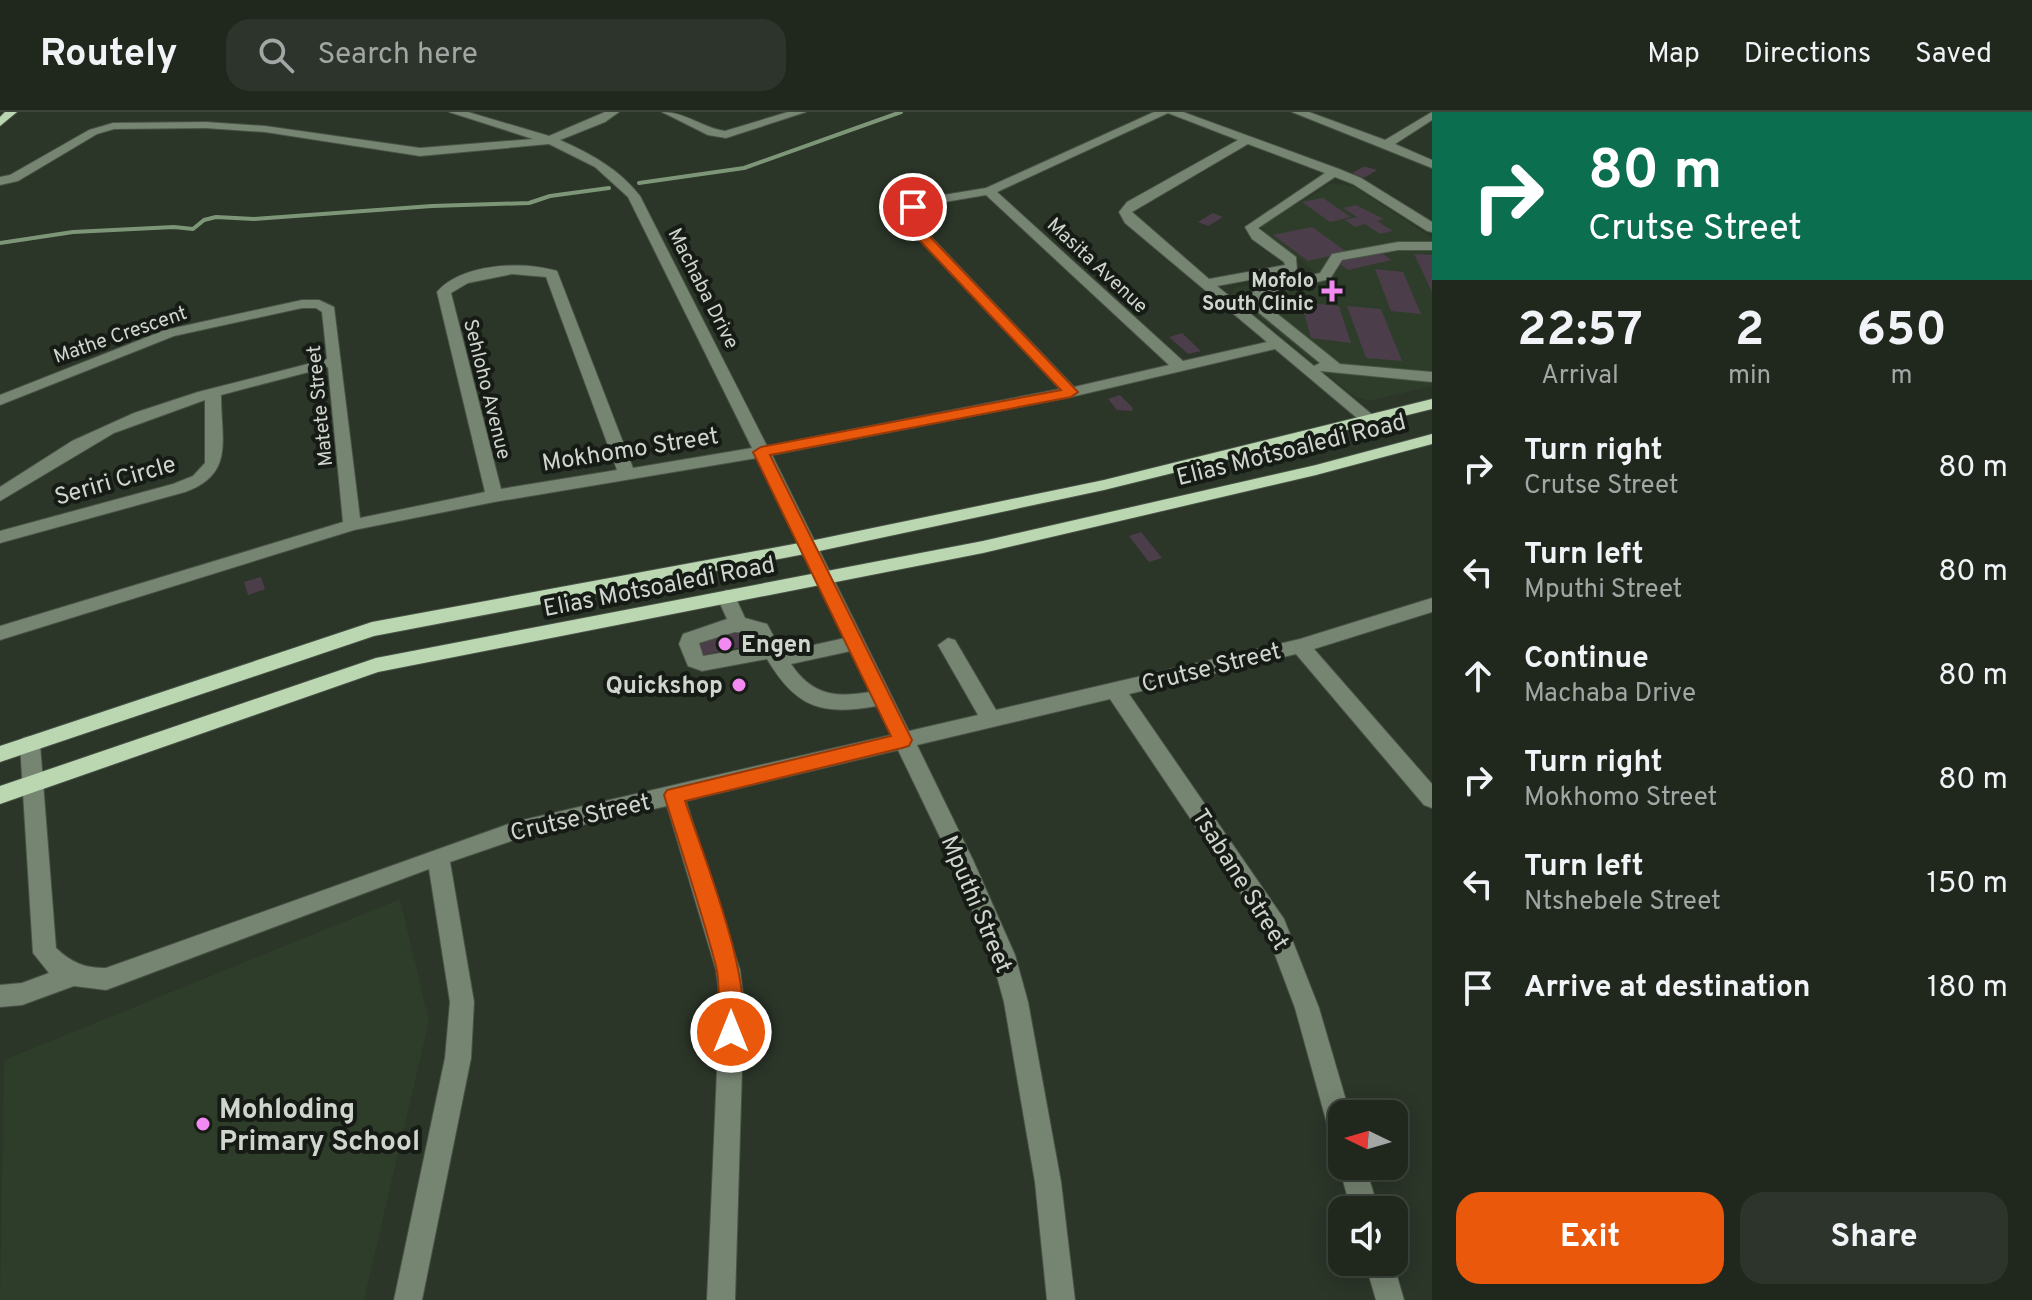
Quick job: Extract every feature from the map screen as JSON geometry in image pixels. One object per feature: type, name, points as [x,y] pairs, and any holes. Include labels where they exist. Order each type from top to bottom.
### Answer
[{"type":"main road","points":[[0,123],[11,112]]},
{"type":"main road","name":"Elias Motsoaledi Road","points":[[0,754],[372,629],[810,547],[1104,485],[1432,404]]},
{"type":"main road","name":"Elias Motsoaledi Road","points":[[0,795],[376,665],[998,544],[1316,470],[1432,439]]},
{"type":"street","name":"Machaba Drive","points":[[455,112],[548,141],[605,168],[634,196],[825,578]]},
{"type":"street","points":[[0,181],[14,178],[93,132],[129,125],[265,129],[411,152],[548,141],[601,120],[613,112]]},
{"type":"street","points":[[668,112],[712,133],[726,135],[800,112]]},
{"type":"street","points":[[1071,392],[911,223],[907,212],[923,202],[989,191],[1163,112]]},
{"type":"street","points":[[1173,112],[1357,181],[1432,228]]},
{"type":"street","points":[[1298,112],[1432,164]]},
{"type":"street","points":[[1386,144],[1432,115]]},
{"type":"street","points":[[1247,140],[1131,205],[1125,212],[1130,220],[1369,420]]},
{"type":"street","points":[[1206,284],[1292,268],[1291,260],[1257,236],[1251,227],[1335,172]]},
{"type":"street","name":"Masita Avenue","points":[[989,191],[1181,368]]},
{"type":"street","points":[[1335,368],[1258,305],[1257,296],[1266,290],[1325,276],[1337,257],[1398,246],[1432,246]]},
{"type":"street","name":"Sehloho Avenue","points":[[494,496],[444,292],[449,284],[461,279],[530,269],[552,274],[627,474]]},
{"type":"street","name":"Matete Street","points":[[302,304],[319,304],[329,310],[352,525]]},
{"type":"street","name":"Mathe Crescent","points":[[0,400],[170,333],[302,304]]},
{"type":"street","name":"Mokhomo Street","points":[[0,633],[352,525],[494,496],[761,452],[1071,392],[1277,344]]},
{"type":"street","name":"Seriri Circle","points":[[0,495],[48,463],[110,430],[213,393],[335,361]]},
{"type":"street","points":[[1301,365],[1432,377]]},
{"type":"street","name":"Seriri Circle","points":[[0,537],[179,488],[201,479],[213,463],[213,393]]},
{"type":"street","name":"Mputhi Street","points":[[825,578],[962,860],[1003,955],[1016,1002],[1048,1182],[1061,1300]]},
{"type":"street","points":[[726,597],[739,625]]},
{"type":"street","name":"Crutse Street","points":[[73,975],[91,980],[106,979],[438,856],[514,831],[1300,646],[1432,605]]},
{"type":"street","points":[[856,643],[776,655],[707,664],[695,661],[689,644],[693,636],[739,625],[758,627],[776,655],[803,692],[821,702],[835,704],[883,697]]},
{"type":"street","points":[[948,645],[991,720]]},
{"type":"street","points":[[1300,646],[1432,799]]},
{"type":"street","name":"Tsabane Street","points":[[1115,690],[1276,926],[1307,1008],[1333,1100]]},
{"type":"street","points":[[30,744],[45,953],[57,966],[73,975]]},
{"type":"street","points":[[674,795],[728,970],[732,1002],[721,1300]]},
{"type":"street","points":[[408,1300],[462,1033],[462,1002],[438,856]]},
{"type":"street","points":[[0,996],[22,994],[73,975]]},
{"type":"street","points":[[1383,1276],[1390,1300]]},
{"type":"shaded area","name":"Mofolo South Clinic","points":[[1332,183],[1355,187],[1432,238],[1432,386],[1370,401],[1355,397],[1232,294],[1234,288],[1314,271],[1264,233],[1261,226]]},
{"type":"shaded area","name":"Mohloding Primary School","points":[[400,899],[429,1021],[364,1300],[0,1300],[4,1060]]},
{"type":"building","points":[[1363,167],[1377,170],[1364,178],[1352,173]]},
{"type":"building","points":[[1323,198],[1351,217],[1330,222],[1302,202]]},
{"type":"building","points":[[1356,205],[1384,219],[1377,221],[1393,231],[1380,234],[1365,224],[1355,227],[1345,220],[1357,217],[1343,208]]},
{"type":"building","points":[[1213,213],[1223,217],[1208,226],[1198,222]]},
{"type":"building","points":[[1312,227],[1347,252],[1308,261],[1273,235]]},
{"type":"building","points":[[1380,252],[1392,260],[1348,270],[1336,261]]},
{"type":"building","points":[[1414,254],[1432,255],[1432,292]]},
{"type":"building","points":[[1375,269],[1403,272],[1421,314],[1391,311]]},
{"type":"building","points":[[1301,302],[1339,306],[1351,343],[1311,338]]},
{"type":"building","points":[[1347,306],[1381,309],[1402,361],[1366,358]]},
{"type":"building","points":[[1182,333],[1201,351],[1188,354],[1169,337]]},
{"type":"building","points":[[1120,395],[1133,408],[1132,411],[1117,410],[1108,399]]},
{"type":"building","points":[[1141,532],[1162,558],[1149,562],[1129,536]]},
{"type":"building","points":[[261,577],[265,589],[248,595],[244,582]]},
{"type":"building","points":[[751,629],[756,644],[698,656],[693,640]]},
{"type":"waterway","points":[[639,183],[744,168],[901,112]]},
{"type":"waterway","points":[[0,243],[73,232],[174,227],[193,229],[204,220],[216,217],[254,219],[432,206],[529,203],[550,196],[609,188]]},
{"type":"place","name":"Mofolo South Clinic","points":[[1332,291]]},
{"type":"place","name":"Engen","points":[[725,644]]},
{"type":"place","name":"Quickshop","points":[[739,685]]},
{"type":"place","name":"Mohloding Primary School","points":[[203,1124]]},
{"type":"route","points":[[731,1032],[732,1002],[728,970],[674,795],[902,740],[818,562],[761,452],[1071,392],[911,223],[907,212],[913,207]]}]
